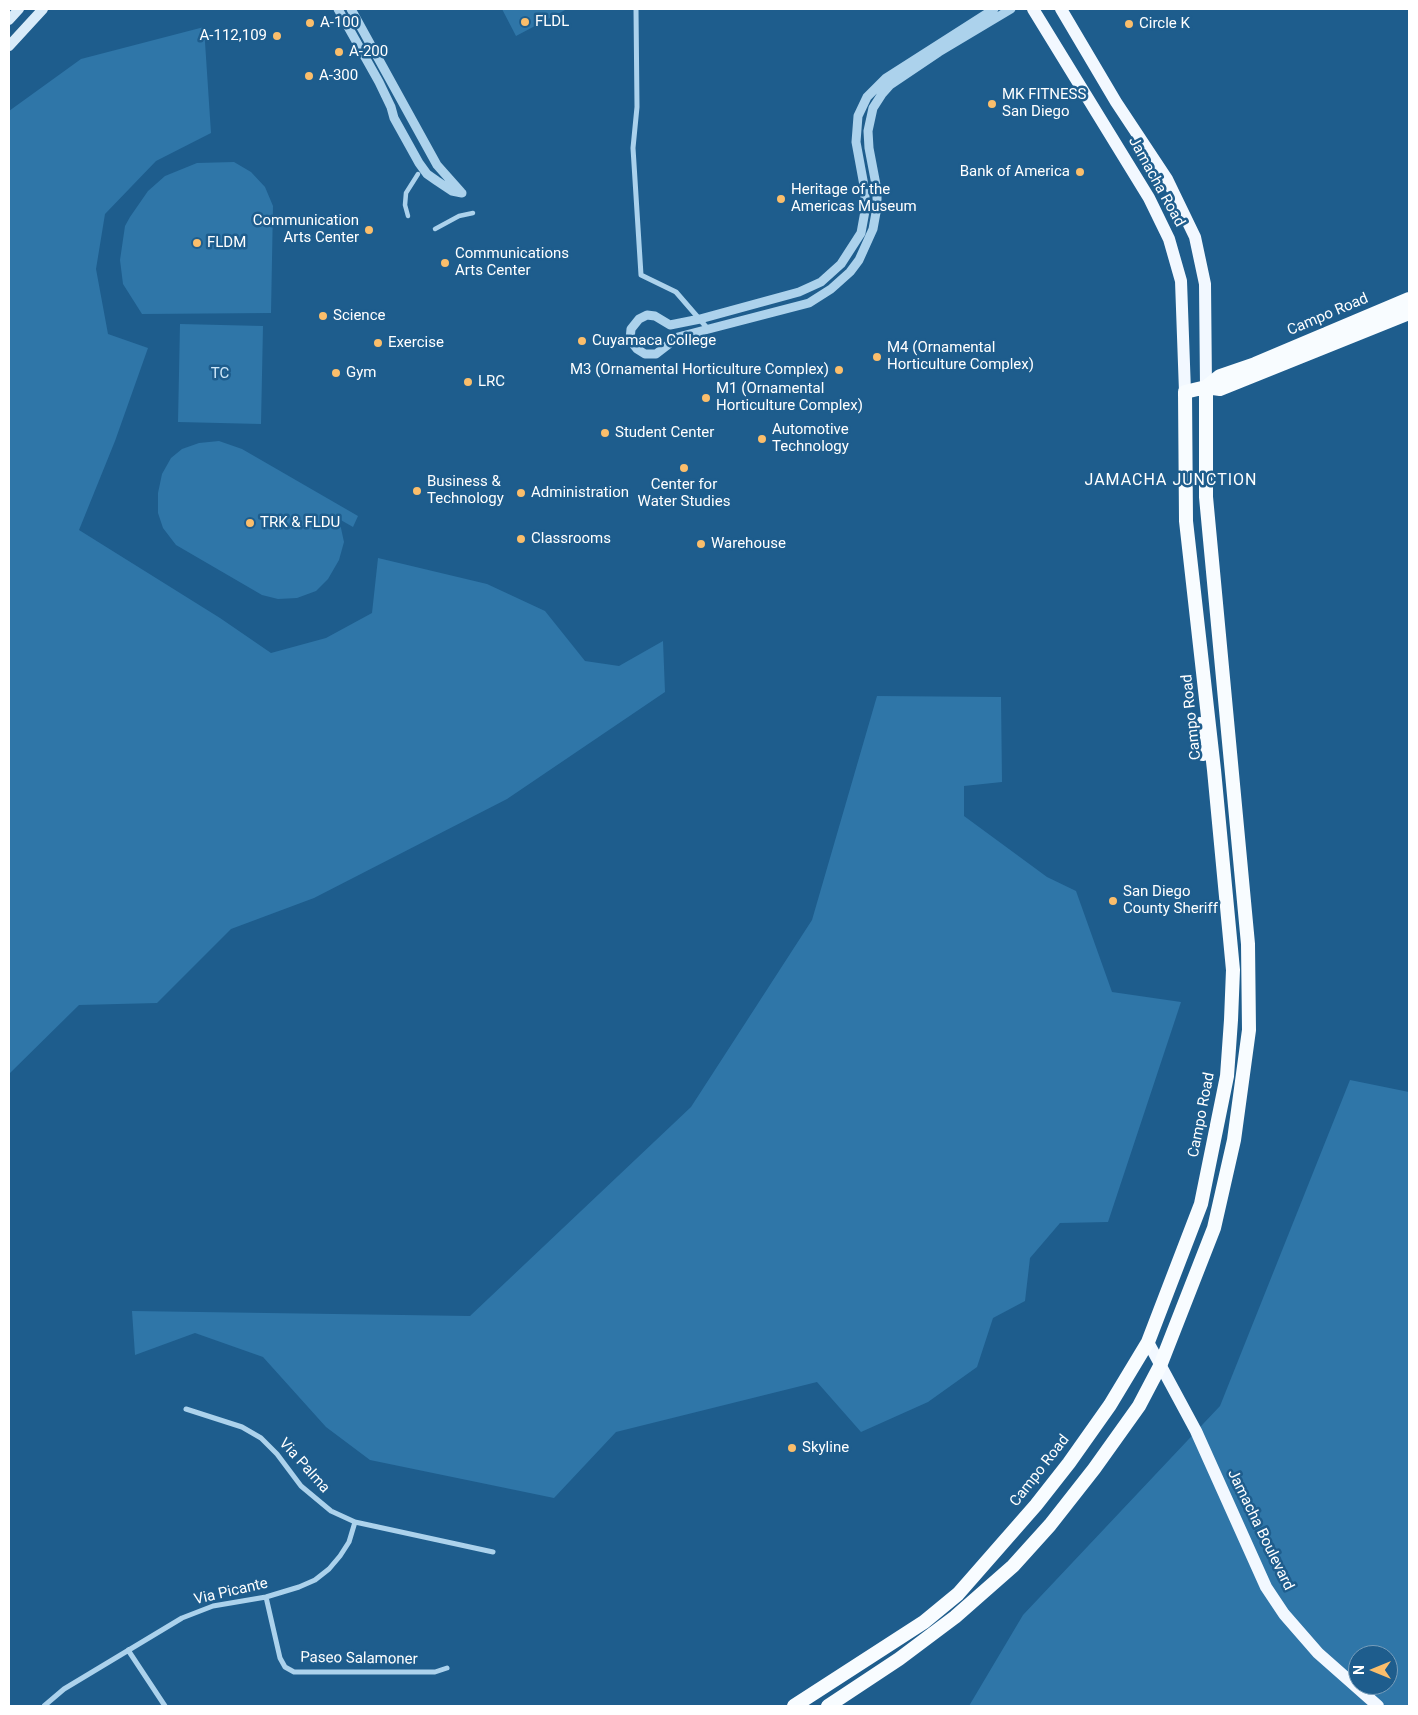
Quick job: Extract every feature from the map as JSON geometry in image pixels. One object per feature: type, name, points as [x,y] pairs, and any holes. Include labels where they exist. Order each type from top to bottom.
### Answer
[{"type":"highway","name":"Campo Road","points":[[1206,387],[1220,376],[1255,364],[1409,299]]},
{"type":"highway","name":"Campo Road","points":[[794,1706],[924,1622],[958,1594],[1036,1505],[1068,1463],[1110,1405],[1148,1342],[1201,1204],[1227,1076],[1233,970],[1205,682],[1186,521],[1185,392],[1206,387],[1220,389],[1409,313]]},
{"type":"highway","points":[[828,1706],[875,1676],[955,1617],[1013,1566],[1094,1469],[1139,1406],[1160,1366],[1214,1228],[1234,1140],[1249,1030],[1247,934],[1206,497],[1206,387]]},
{"type":"highway","points":[[1203,754],[1199,705],[1205,682]]},
{"type":"main road","points":[[9,20],[19,9]]},
{"type":"main road","points":[[9,46],[43,9]]},
{"type":"main road","name":"Jamacha Road","points":[[1034,9],[1149,198],[1169,238],[1181,281],[1185,392]]},
{"type":"main road","name":"Jamacha Road","points":[[1061,9],[1116,102],[1167,179],[1195,237],[1205,284],[1206,387]]},
{"type":"main road","name":"Jamacha Boulevard","points":[[1148,1342],[1196,1431],[1266,1588],[1284,1614],[1318,1653],[1378,1706]]},
{"type":"street","points":[[338,9],[379,82],[394,118],[427,174],[452,191],[462,193],[437,165],[351,9]]},
{"type":"street","points":[[636,9],[637,107],[633,148],[641,275],[676,292],[708,329]]},
{"type":"street","points":[[994,9],[886,78],[867,97],[858,116],[856,142],[865,191],[865,211],[860,233],[841,264],[821,282],[799,292],[700,320],[670,325],[655,316],[647,315],[639,319],[631,328],[630,340],[637,349],[645,354],[656,354],[678,336],[809,303],[831,289],[850,272],[859,260],[873,229],[877,207],[877,190],[869,148],[868,131],[873,108],[890,85],[939,52],[1011,9]]},
{"type":"street","points":[[379,82],[394,98],[402,100]]},
{"type":"street","points":[[408,216],[405,205],[406,192],[418,174]]},
{"type":"street","points":[[435,229],[459,216],[473,214]]},
{"type":"street","name":"Via Palma","points":[[186,1409],[242,1427],[261,1438],[313,1498],[331,1512],[355,1522],[493,1552]]},
{"type":"street","name":"Via Picante","points":[[44,1706],[64,1689],[193,1613],[213,1606],[266,1597],[307,1584],[329,1569],[345,1549],[355,1522]]},
{"type":"street","name":"Paseo Salamoner","points":[[266,1597],[280,1658],[285,1667],[294,1672],[435,1672],[446,1668]]},
{"type":"street","points":[[128,1650],[165,1706]]},
{"type":"green space","name":"FLDL","points":[[502,9],[567,9],[516,36]]},
{"type":"green space","points":[[204,27],[211,133],[156,161],[105,214],[96,269],[108,334],[148,348],[115,441],[79,530],[220,618],[271,653],[326,638],[372,613],[378,558],[487,584],[545,611],[585,661],[619,666],[663,641],[665,692],[507,799],[314,898],[231,929],[157,1003],[79,1005],[9,1074],[9,111],[81,59]]},
{"type":"green space","name":"FLDM","points":[[234,162],[251,172],[265,187],[273,206],[271,313],[142,314],[123,284],[120,260],[125,226],[130,217],[148,191],[165,176],[197,163]]},
{"type":"green space","name":"TC","points":[[180,324],[263,326],[261,424],[178,422]]},
{"type":"green space","name":"TRK & FLDU","points":[[219,441],[242,449],[358,516],[353,527],[339,519],[344,542],[339,560],[328,579],[316,591],[297,598],[278,599],[262,595],[176,545],[163,528],[158,513],[158,493],[162,474],[171,458],[182,449],[199,443]]},
{"type":"green space","points":[[877,696],[1001,697],[1002,782],[964,786],[964,816],[1047,877],[1076,891],[1112,992],[1181,1002],[1108,1222],[1060,1223],[1030,1258],[1025,1301],[993,1318],[977,1367],[928,1402],[861,1432],[817,1382],[616,1432],[554,1498],[370,1460],[326,1427],[263,1357],[195,1333],[135,1355],[132,1311],[470,1316],[691,1107],[812,920]]},
{"type":"green space","points":[[1350,1080],[1409,1092],[1409,1706],[969,1706],[1023,1615],[1220,1406]]},
{"type":"place","name":"FLDL","points":[[525,22]]},
{"type":"place","name":"A-100","points":[[310,23]]},
{"type":"place","name":"Circle K","points":[[1129,24]]},
{"type":"place","name":"A-112,109","points":[[277,36]]},
{"type":"place","name":"A-200","points":[[339,52]]},
{"type":"place","name":"A-300","points":[[309,76]]},
{"type":"place","name":"MK FITNESS San Diego","points":[[992,104]]},
{"type":"place","name":"Bank of America","points":[[1080,172]]},
{"type":"place","name":"Heritage of the Americas Museum","points":[[781,199]]},
{"type":"place","name":"Communication Arts Center","points":[[369,230]]},
{"type":"place","name":"FLDM","points":[[197,243]]},
{"type":"place","name":"Communications Arts Center","points":[[445,263]]},
{"type":"place","name":"Science","points":[[323,316]]},
{"type":"place","name":"Cuyamaca College","points":[[582,341]]},
{"type":"place","name":"Exercise","points":[[378,343]]},
{"type":"place","name":"M4 (Ornamental Horticulture Complex)","points":[[877,357]]},
{"type":"place","name":"M3 (Ornamental Horticulture Complex)","points":[[839,370]]},
{"type":"place","name":"Gym","points":[[336,373]]},
{"type":"place","name":"LRC","points":[[468,382]]},
{"type":"place","name":"M1 (Ornamental Horticulture Complex)","points":[[706,398]]},
{"type":"place","name":"Student Center","points":[[605,433]]},
{"type":"place","name":"Automotive Technology","points":[[762,439]]},
{"type":"place","name":"Center for Water Studies","points":[[684,468]]},
{"type":"place","name":"Business & Technology","points":[[417,491]]},
{"type":"place","name":"Administration","points":[[521,493]]},
{"type":"place","name":"TRK & FLDU","points":[[250,523]]},
{"type":"place","name":"Classrooms","points":[[521,539]]},
{"type":"place","name":"Warehouse","points":[[701,544]]},
{"type":"place","name":"San Diego County Sheriff","points":[[1113,901]]},
{"type":"place","name":"Skyline","points":[[792,1448]]},
{"type":"district","name":"JAMACHA JUNCTION","points":[[1171,481]]}]
